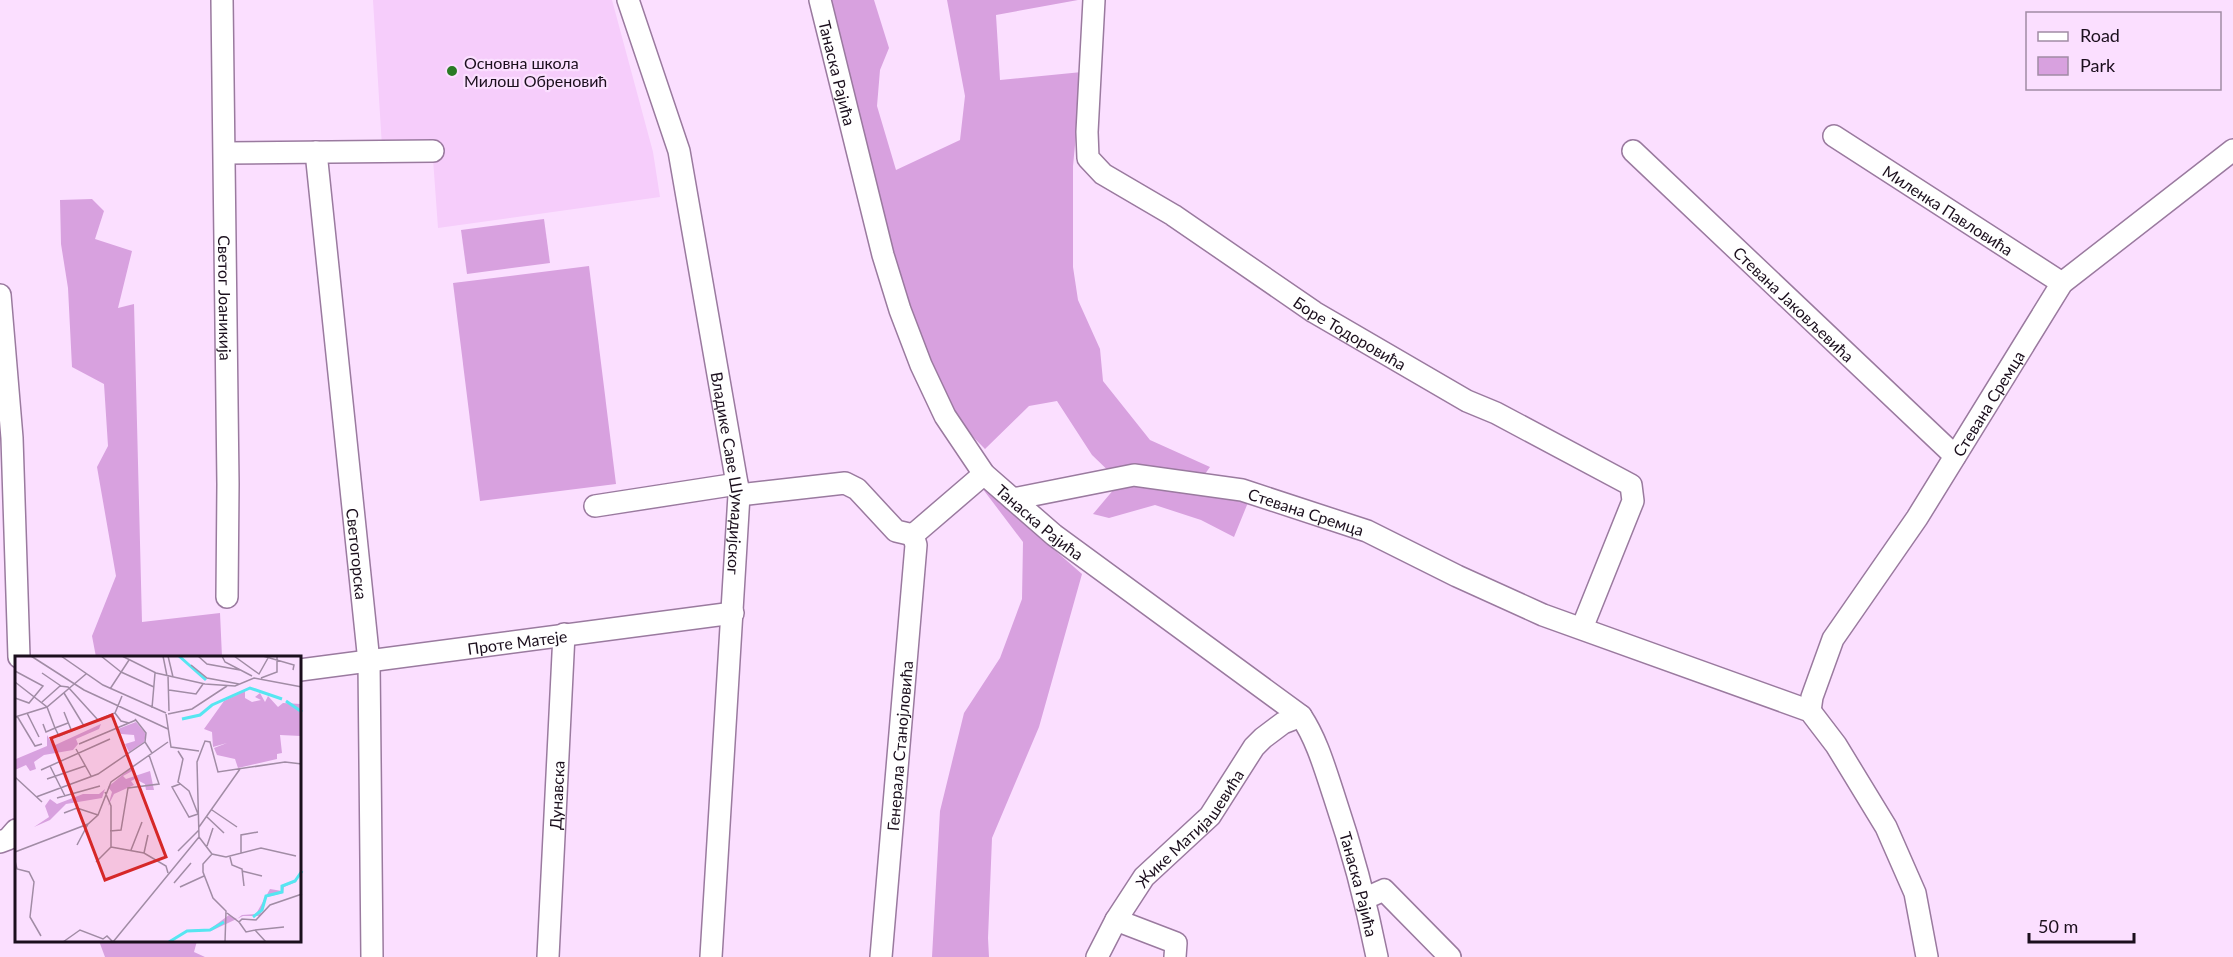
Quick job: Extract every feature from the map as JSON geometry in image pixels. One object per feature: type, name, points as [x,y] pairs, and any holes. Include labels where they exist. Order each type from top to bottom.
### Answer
[{"type":"street","name":"Светог Јоаникија","points":[[222,0],[227,597]]},
{"type":"street","name":"Владике Саве Шумадијског","points":[[628,0],[679,151],[738,490],[733,613],[711,957]]},
{"type":"street","name":"Танаска Рајића","points":[[820,0],[883,255],[900,310],[921,365],[945,416],[984,474],[1054,535],[1300,716],[1311,731],[1330,782],[1366,898],[1377,957]]},
{"type":"street","name":"Боре Тодоровића","points":[[1094,0],[1087,120],[1088,158],[1103,174],[1173,215],[1314,312],[1411,370],[1631,485],[1634,501],[1582,628]]},
{"type":"street","name":"Миленка Павловића","points":[[1834,136],[2062,283]]},
{"type":"street","name":"Стевана Сремца","points":[[1014,499],[1134,475],[1242,490],[1367,531],[1457,576],[1543,615],[1810,711],[1812,697],[1833,639],[1917,518],[2062,283],[2233,150]]},
{"type":"street","points":[[225,153],[433,151]]},
{"type":"street","name":"Стевана Јаковљевића","points":[[1633,151],[1956,456]]},
{"type":"street","name":"Светогорска","points":[[316,152],[369,662],[372,957]]},
{"type":"street","points":[[0,295],[13,646]]},
{"type":"street","points":[[595,506],[738,490],[845,483],[857,489],[896,531],[913,536],[984,474]]},
{"type":"street","name":"Генерала Станојловића","points":[[881,957],[916,545],[913,536]]},
{"type":"street","name":"Проте Матеје","points":[[302,670],[733,613]]},
{"type":"street","name":"Дунавска","points":[[549,957],[564,634]]},
{"type":"street","points":[[1810,711],[1836,745],[1886,827],[1915,893],[1927,957]]},
{"type":"street","name":"Жике Матијашевића","points":[[1097,957],[1116,920],[1144,877],[1210,816],[1254,747],[1284,723],[1300,716]]},
{"type":"street","points":[[0,842],[8,839],[15,831]]},
{"type":"street","points":[[1366,898],[1384,890],[1450,957]]},
{"type":"street","points":[[1116,920],[1176,943],[1175,957]]},
{"type":"shaded area","points":[[373,0],[612,0],[653,152],[660,197],[438,228],[432,145],[382,147]]},
{"type":"green space","points":[[826,0],[874,0],[889,48],[880,70],[877,106],[896,170],[960,140],[965,96],[947,0],[1078,0],[996,15],[1000,80],[1082,72],[1073,166],[1073,267],[1078,300],[1100,349],[1103,381],[1150,440],[1210,467],[1192,492],[1249,500],[1234,537],[1201,520],[1155,505],[1109,518],[1093,514],[1120,482],[1092,455],[1057,401],[1029,406],[985,449],[960,420],[938,389],[921,356],[894,284]]},
{"type":"green space","points":[[92,199],[104,211],[95,239],[132,251],[118,308],[134,304],[142,622],[220,613],[222,656],[96,656],[92,636],[116,576],[97,467],[108,446],[104,384],[72,367],[68,288],[61,244],[60,200]]},
{"type":"green space","points":[[544,219],[550,263],[467,274],[461,230]]},
{"type":"green space","points":[[589,266],[616,484],[480,501],[453,283]]},
{"type":"green space","points":[[979,484],[1082,574],[1039,727],[992,838],[989,957],[932,957],[940,811],[964,713],[1000,658],[1022,599],[1023,542]]},
{"type":"green space","points":[[99,942],[197,942],[194,952],[205,957],[105,957]]},
{"type":"place","name":"Основна школа Милош Обреновић","points":[[452,71]]}]
